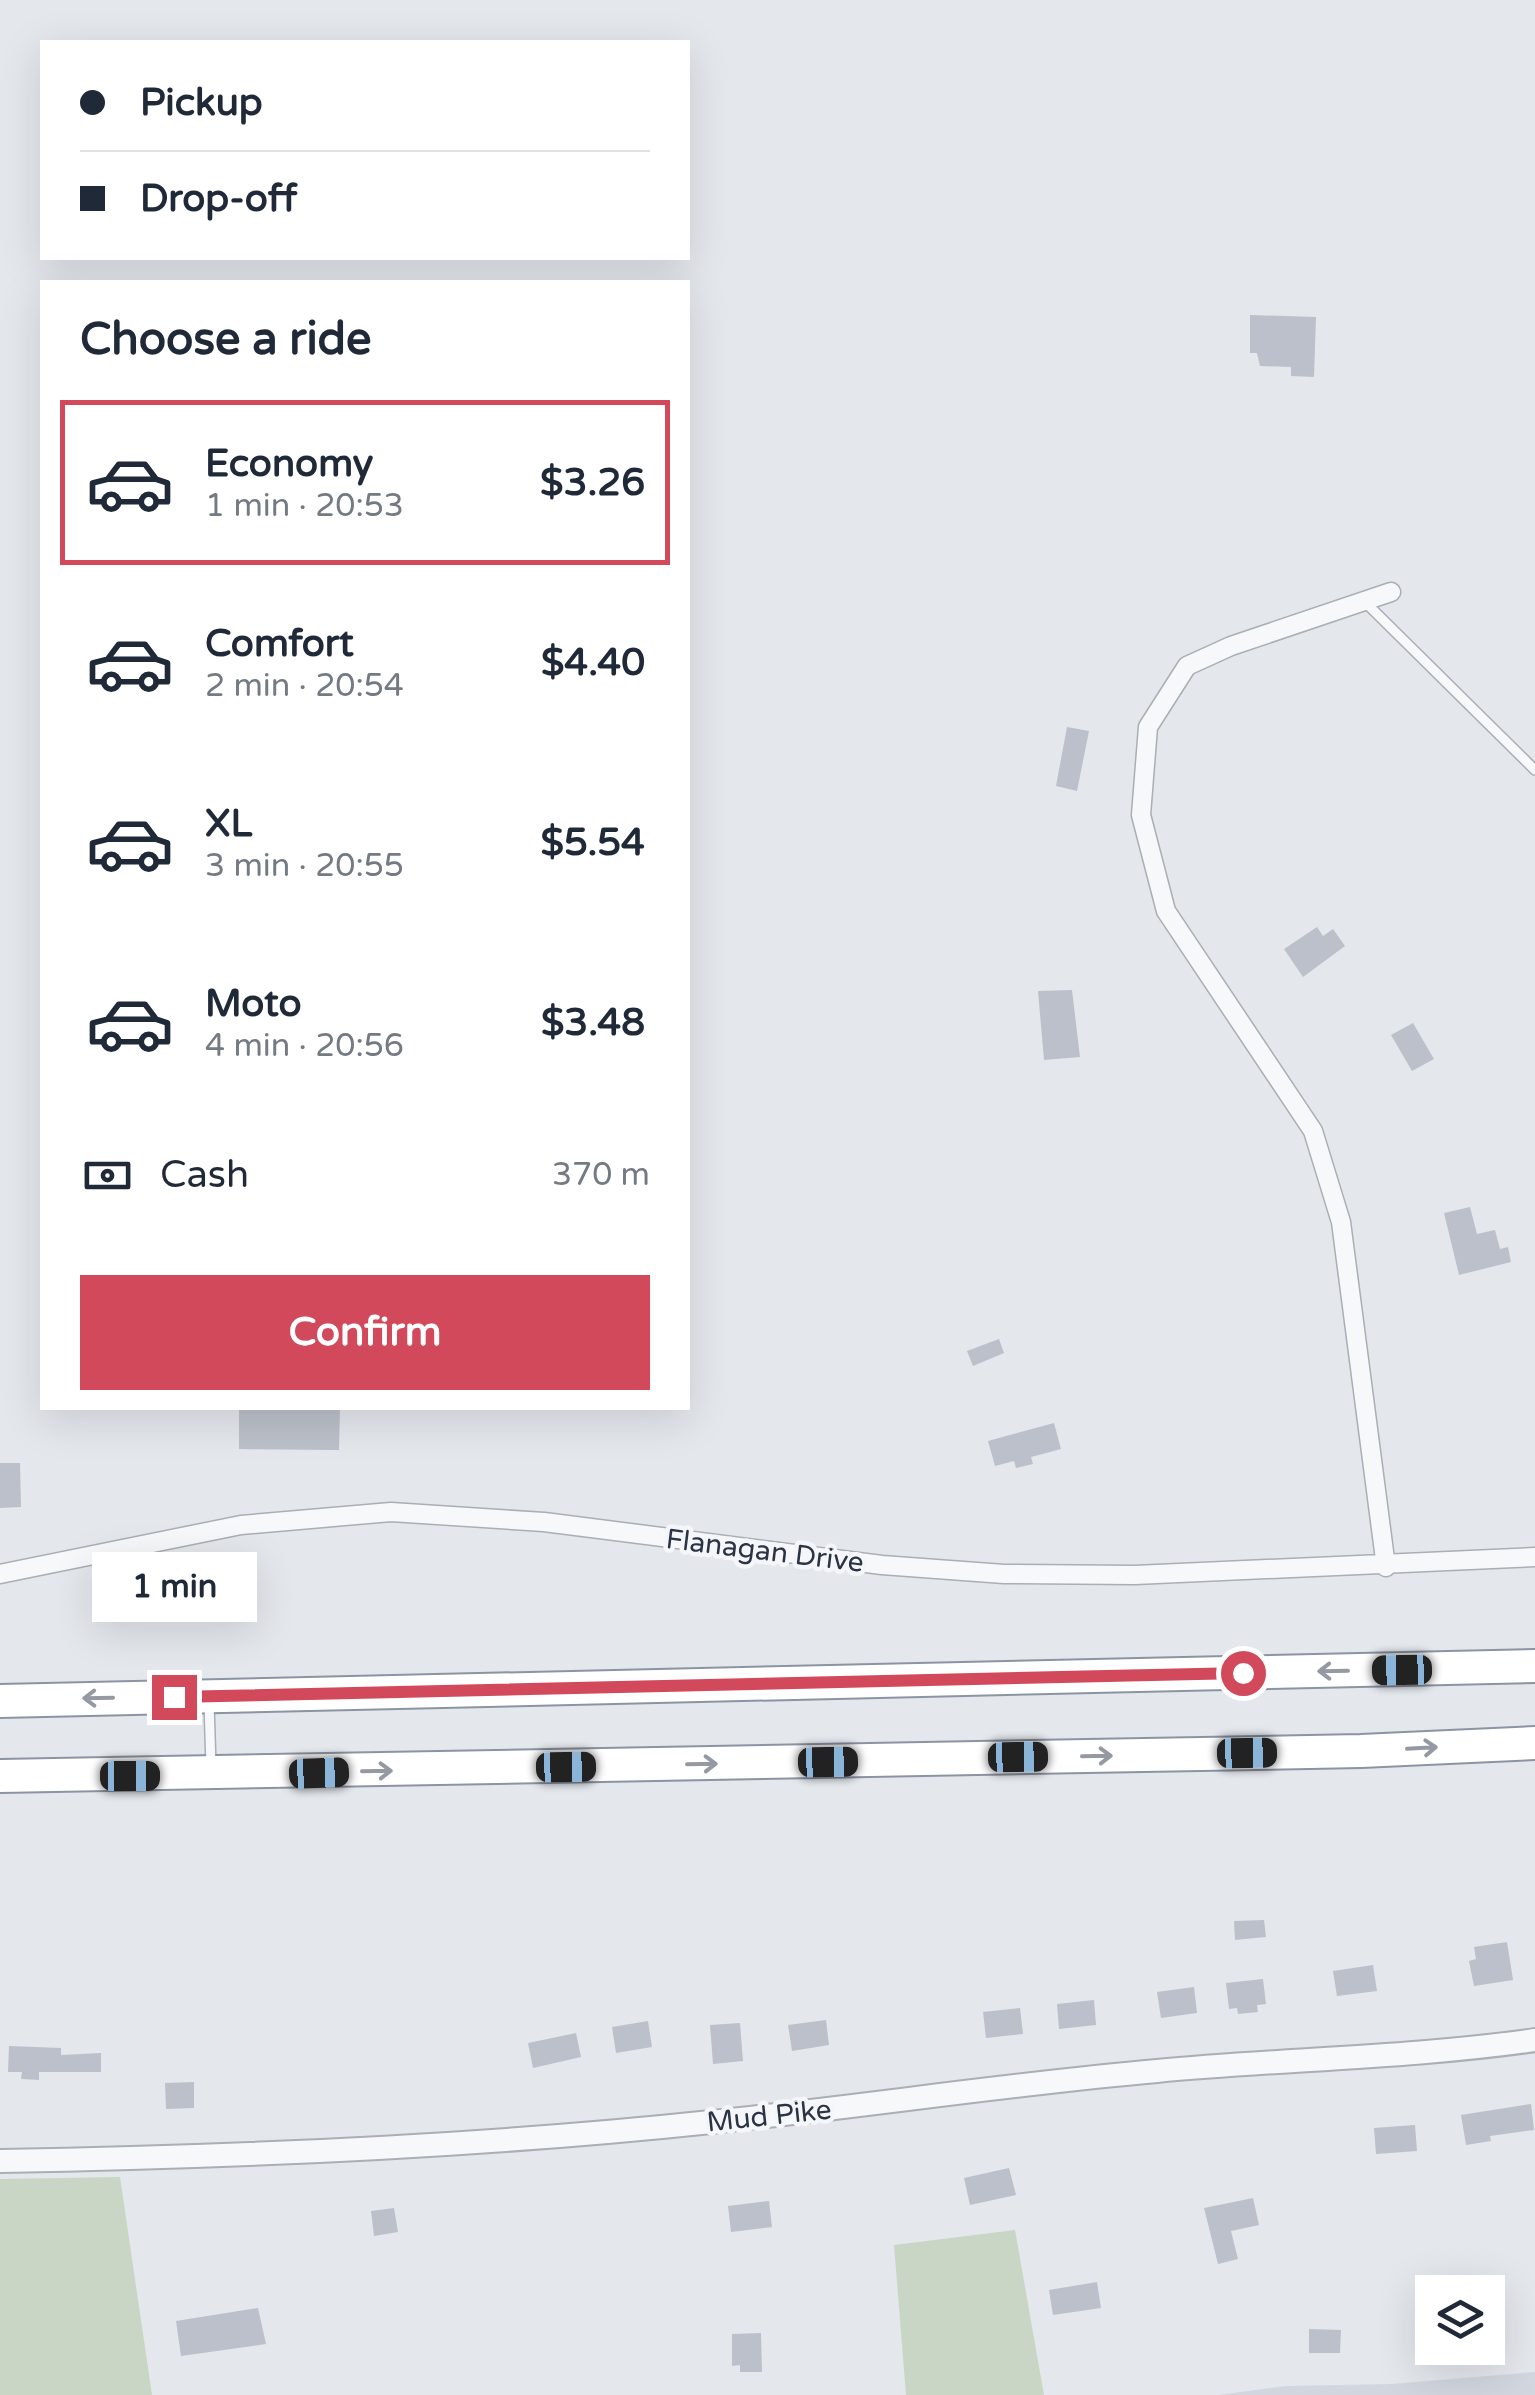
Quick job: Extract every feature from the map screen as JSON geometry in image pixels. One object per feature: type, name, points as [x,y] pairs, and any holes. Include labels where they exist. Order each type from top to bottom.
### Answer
[{"type":"highway","points":[[0,1701],[1535,1666]]},
{"type":"highway","points":[[0,1776],[1361,1751],[1535,1743]]},
{"type":"street","points":[[1386,1566],[1341,1222],[1313,1131],[1166,911],[1141,814],[1148,727],[1187,666],[1231,646],[1391,592]]},
{"type":"street","name":"Flanagan Drive","points":[[0,1574],[241,1525],[391,1512],[544,1522],[882,1565],[1004,1574],[1135,1575],[1535,1557]]},
{"type":"street","name":"Mud Pike","points":[[0,2162],[149,2159],[708,2123],[1158,2071],[1440,2054],[1535,2040]]},
{"type":"lane","points":[[1364,601],[1535,770]]},
{"type":"lane","points":[[208,1696],[211,1775]]},
{"type":"shaded area","points":[[1535,2372],[1535,2395],[1219,2395],[1285,2386],[1392,2384]]},
{"type":"green space","points":[[120,2177],[152,2395],[0,2395],[0,2179]]},
{"type":"green space","points":[[1015,2230],[1044,2395],[906,2395],[894,2245]]},
{"type":"building","points":[[1250,315],[1316,317],[1314,377],[1291,376],[1291,367],[1260,366],[1257,353],[1250,353]]},
{"type":"building","points":[[1067,727],[1089,731],[1077,791],[1056,786]]},
{"type":"building","points":[[1317,927],[1323,936],[1333,929],[1345,946],[1303,977],[1284,949]]},
{"type":"building","points":[[1072,990],[1080,1057],[1044,1060],[1038,991]]},
{"type":"building","points":[[1413,1023],[1434,1059],[1412,1071],[1391,1035]]},
{"type":"building","points":[[1470,1207],[1477,1234],[1495,1230],[1500,1249],[1508,1247],[1511,1262],[1459,1275],[1444,1213]]},
{"type":"building","points":[[999,1339],[1004,1353],[973,1366],[967,1351]]},
{"type":"building","points":[[239,1410],[340,1410],[339,1450],[239,1449]]},
{"type":"building","points":[[1054,1423],[1061,1449],[1031,1457],[1033,1464],[1016,1468],[1014,1461],[995,1466],[988,1441]]},
{"type":"building","points":[[0,1463],[20,1463],[21,1507],[0,1508]]},
{"type":"building","points":[[1264,1920],[1266,1937],[1235,1940],[1234,1921]]},
{"type":"building","points":[[1507,1942],[1513,1980],[1474,1986],[1469,1961],[1476,1959],[1474,1947]]},
{"type":"building","points":[[1373,1965],[1377,1991],[1337,1996],[1333,1971]]},
{"type":"building","points":[[1263,1979],[1266,2004],[1257,2005],[1258,2012],[1238,2014],[1237,2008],[1229,2009],[1226,1983]]},
{"type":"building","points":[[1194,1987],[1197,2013],[1161,2018],[1157,1992]]},
{"type":"building","points":[[1094,2000],[1096,2025],[1059,2029],[1057,2004]]},
{"type":"building","points":[[1020,2008],[1023,2034],[986,2038],[983,2012]]},
{"type":"building","points":[[826,2020],[829,2045],[792,2051],[788,2025]]},
{"type":"building","points":[[648,2021],[652,2047],[616,2053],[612,2027]]},
{"type":"building","points":[[740,2023],[743,2061],[713,2064],[710,2025]]},
{"type":"building","points":[[576,2033],[581,2057],[533,2068],[528,2043]]},
{"type":"building","points":[[9,2046],[61,2048],[61,2055],[101,2053],[101,2072],[39,2072],[39,2080],[21,2079],[22,2072],[8,2072]]},
{"type":"building","points":[[194,2082],[194,2108],[166,2109],[165,2083]]},
{"type":"building","points":[[1531,2104],[1534,2130],[1490,2136],[1491,2141],[1466,2145],[1461,2115]]},
{"type":"building","points":[[1415,2125],[1417,2151],[1376,2154],[1374,2128]]},
{"type":"building","points":[[1009,2168],[1016,2195],[970,2205],[964,2178]]},
{"type":"building","points":[[1253,2198],[1259,2225],[1231,2231],[1238,2259],[1218,2264],[1204,2208]]},
{"type":"building","points":[[769,2201],[772,2227],[731,2232],[728,2206]]},
{"type":"building","points":[[394,2208],[398,2232],[374,2236],[371,2211]]},
{"type":"building","points":[[1097,2282],[1101,2308],[1053,2315],[1049,2290]]},
{"type":"building","points":[[258,2308],[266,2344],[181,2356],[176,2321]]},
{"type":"building","points":[[1309,2329],[1341,2330],[1340,2353],[1309,2353]]},
{"type":"building","points":[[761,2333],[762,2372],[740,2372],[740,2365],[732,2366],[732,2334]]},
{"type":"route","points":[[174,1697],[1243,1673]]}]
